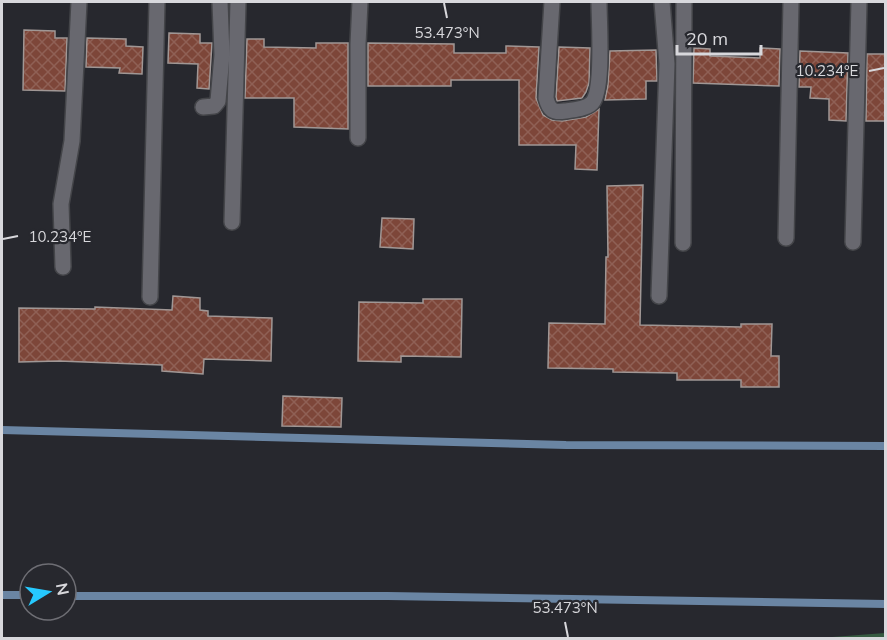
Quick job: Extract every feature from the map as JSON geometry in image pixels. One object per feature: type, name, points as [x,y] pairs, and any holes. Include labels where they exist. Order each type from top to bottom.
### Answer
[{"type":"lane","points":[[63,267],[61,204],[72,141],[79,2]]},
{"type":"lane","points":[[150,297],[157,2]]},
{"type":"lane","points":[[203,107],[214,106],[218,101],[222,55],[220,2]]},
{"type":"lane","points":[[232,222],[238,2]]},
{"type":"lane","points":[[358,138],[360,2]]},
{"type":"lane","points":[[552,2],[546,98],[551,110],[560,112],[592,104],[596,95],[599,82],[599,2]]},
{"type":"lane","points":[[659,296],[667,64],[662,2]]},
{"type":"lane","points":[[683,243],[684,2]]},
{"type":"lane","points":[[786,238],[791,2]]},
{"type":"lane","points":[[853,242],[859,2]]},
{"type":"green space","points":[[885,633],[885,638],[819,638]]},
{"type":"building","points":[[24,30],[55,31],[55,38],[67,38],[65,91],[23,90]]},
{"type":"building","points":[[169,33],[200,34],[200,43],[212,43],[209,89],[197,88],[198,64],[168,63]]},
{"type":"building","points":[[87,38],[126,39],[126,46],[143,47],[142,74],[119,73],[120,68],[86,67]]},
{"type":"building","points":[[247,39],[264,39],[264,47],[316,48],[316,43],[348,43],[348,129],[294,127],[294,98],[245,98]]},
{"type":"building","points":[[368,43],[454,44],[454,53],[506,53],[506,46],[539,47],[536,98],[543,115],[552,120],[562,121],[586,117],[599,109],[597,170],[575,169],[576,145],[519,145],[519,80],[451,80],[451,86],[368,86]]},
{"type":"building","points":[[559,47],[590,48],[589,83],[582,98],[557,101]]},
{"type":"building","points":[[694,48],[710,49],[710,56],[760,58],[760,48],[780,49],[779,86],[693,83]]},
{"type":"building","points":[[656,50],[657,81],[646,81],[646,99],[605,100],[610,51]]},
{"type":"building","points":[[800,51],[848,53],[846,121],[829,120],[829,99],[810,98],[811,87],[799,87]]},
{"type":"building","points":[[867,54],[885,54],[885,121],[866,121]]},
{"type":"building","points":[[643,185],[640,325],[741,327],[741,324],[772,324],[771,356],[779,356],[779,387],[741,387],[741,380],[677,380],[677,373],[548,368],[549,323],[605,324],[606,257],[608,257],[607,186]]},
{"type":"building","points":[[382,218],[414,219],[413,249],[380,247]]},
{"type":"building","points":[[173,296],[200,298],[200,310],[208,311],[208,316],[272,318],[271,361],[204,359],[203,374],[162,371],[162,365],[59,361],[19,362],[19,308],[95,309],[95,307],[172,310]]},
{"type":"building","points":[[423,299],[462,299],[461,357],[401,356],[401,362],[358,361],[359,302],[423,303]]},
{"type":"building","points":[[283,396],[342,398],[341,427],[282,426]]},
{"type":"waterway","points":[[2,430],[566,445],[886,446]]},
{"type":"waterway","points":[[2,595],[18,595]]},
{"type":"waterway","points":[[78,596],[388,596],[886,604]]}]
